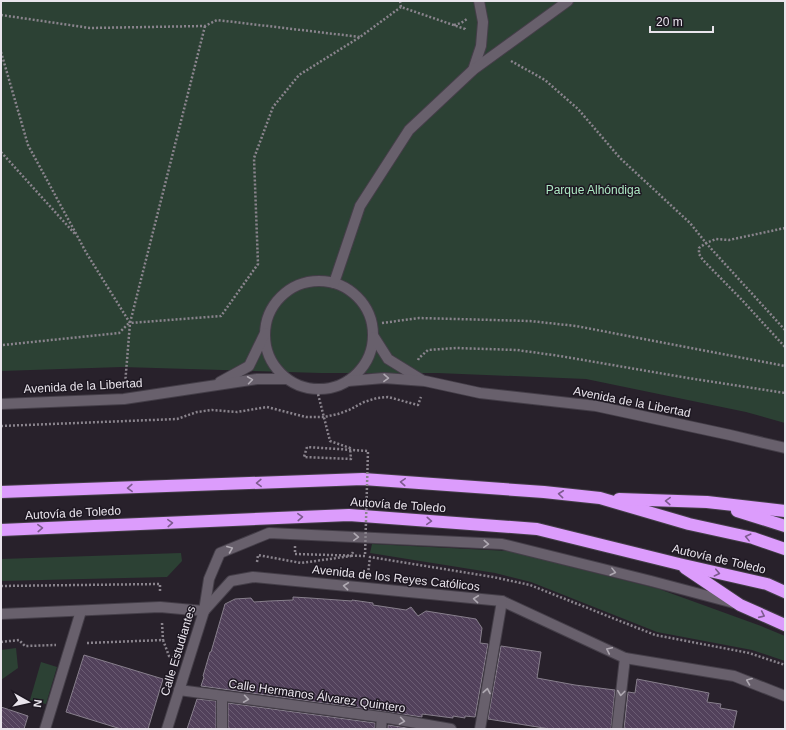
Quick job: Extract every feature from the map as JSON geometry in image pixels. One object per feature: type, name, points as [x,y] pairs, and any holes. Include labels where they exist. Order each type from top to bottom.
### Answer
[{"type":"highway","name":"Autovía de Toledo","points":[[1,492],[363,479],[544,492],[600,498],[689,524],[753,538],[785,549]]},
{"type":"highway","points":[[600,498],[707,502],[785,512]]},
{"type":"highway","points":[[707,502],[785,526]]},
{"type":"highway","name":"Autovía de Toledo","points":[[1,530],[349,515],[537,529],[767,584],[785,592]]},
{"type":"highway","points":[[679,564],[740,605],[785,625]]},
{"type":"street","points":[[473,70],[481,46],[483,22],[479,1]]},
{"type":"street","points":[[334,283],[360,206],[409,130],[473,70],[568,1]]},
{"type":"street","points":[[318,280],[334,283],[351,290],[364,303],[372,324],[374,337],[370,355],[361,370],[348,381],[333,388],[318,390],[301,387],[286,379],[274,366],[267,351],[265,333],[268,317],[276,302],[287,291],[302,283],[318,280]]},
{"type":"street","name":"Avenida de la Libertad","points":[[214,385],[249,366],[265,333]]},
{"type":"street","name":"Avenida de la Libertad","points":[[374,337],[388,359],[425,382]]},
{"type":"street","name":"Avenida de la Libertad","points":[[348,381],[384,378],[425,382],[480,393],[596,406],[785,448]]},
{"type":"street","name":"Avenida de la Libertad","points":[[1,404],[124,399],[257,379],[286,379]]},
{"type":"street","name":"Calle Estudiantes","points":[[167,729],[204,611],[209,579],[220,553],[270,533],[502,544],[740,605]]},
{"type":"street","name":"Avenida de los Reyes Católicos","points":[[204,611],[231,581],[253,577],[502,601],[625,658],[734,676],[785,696]]},
{"type":"street","points":[[480,729],[502,601]]},
{"type":"street","points":[[1,614],[160,607],[204,611]]},
{"type":"street","points":[[45,729],[80,611]]},
{"type":"street","points":[[617,729],[625,658]]},
{"type":"street","name":"Calle Hermanos Álvarez Quintero","points":[[180,690],[451,729]]},
{"type":"street","points":[[222,696],[222,729]]},
{"type":"street","points":[[381,729],[382,718]]},
{"type":"path","points":[[400,1],[401,7]]},
{"type":"path","points":[[3,345],[118,333],[130,323],[221,316],[258,264],[254,158],[273,107],[300,75],[360,37],[401,7]]},
{"type":"path","points":[[401,7],[465,29],[481,46]]},
{"type":"path","points":[[1,15],[90,28],[205,26],[217,20],[360,37]]},
{"type":"path","points":[[124,399],[130,323],[205,26]]},
{"type":"path","points":[[1,52],[28,145],[87,254],[130,323]]},
{"type":"path","points":[[497,53],[545,80],[578,109],[620,158],[690,223],[706,243],[785,330]]},
{"type":"path","points":[[1,152],[78,238]]},
{"type":"path","points":[[785,228],[729,240],[716,239],[706,243],[700,248],[699,254],[785,347]]},
{"type":"path","points":[[372,324],[419,318],[530,321],[576,326],[785,366]]},
{"type":"path","points":[[296,546],[295,554],[365,556],[368,451],[360,451],[352,450],[345,450],[330,449],[307,447],[304,456],[351,459],[350,453],[350,448],[330,442],[318,390]]},
{"type":"path","points":[[253,577],[258,555],[301,563],[351,556]]},
{"type":"path","points":[[367,588],[370,557],[493,577],[530,585],[655,635],[749,652],[785,665]]},
{"type":"path","points":[[1,586],[160,584],[160,607]]},
{"type":"path","points":[[1,642],[19,640],[25,646],[163,640],[169,656],[188,664]]},
{"type":"green space","name":"Parque Alhóndiga","points":[[1,1],[785,1],[785,423],[746,412],[586,379],[437,373],[321,373],[122,367],[1,371]]},
{"type":"green space","points":[[372,544],[508,551],[659,589],[785,636],[785,661],[752,650],[657,632],[531,582],[495,573],[370,553]]},
{"type":"green space","points":[[181,553],[182,561],[167,577],[1,581],[1,559]]},
{"type":"green space","points":[[16,648],[18,668],[1,680],[1,650]]},
{"type":"green space","points":[[41,662],[57,667],[46,704],[30,700]]},
{"type":"building","points":[[293,597],[352,600],[406,610],[411,607],[418,616],[426,611],[476,619],[482,628],[480,643],[488,644],[475,717],[465,716],[465,718],[453,716],[453,718],[422,714],[422,717],[201,686],[225,604],[235,599],[251,598],[254,602],[293,600]]},
{"type":"building","points":[[501,646],[541,652],[537,678],[615,690],[611,729],[550,729],[488,719]]},
{"type":"building","points":[[84,655],[163,679],[148,729],[121,729],[66,712]]},
{"type":"building","points":[[637,679],[709,693],[707,702],[721,704],[720,708],[737,711],[733,729],[624,729],[628,692],[635,693]]},
{"type":"building","points":[[197,699],[216,701],[216,729],[187,729]]},
{"type":"building","points":[[228,703],[375,723],[375,729],[228,729]]},
{"type":"building","points":[[1,707],[28,716],[24,729],[1,729]]},
{"type":"building","points":[[388,725],[413,729],[388,729]]}]
